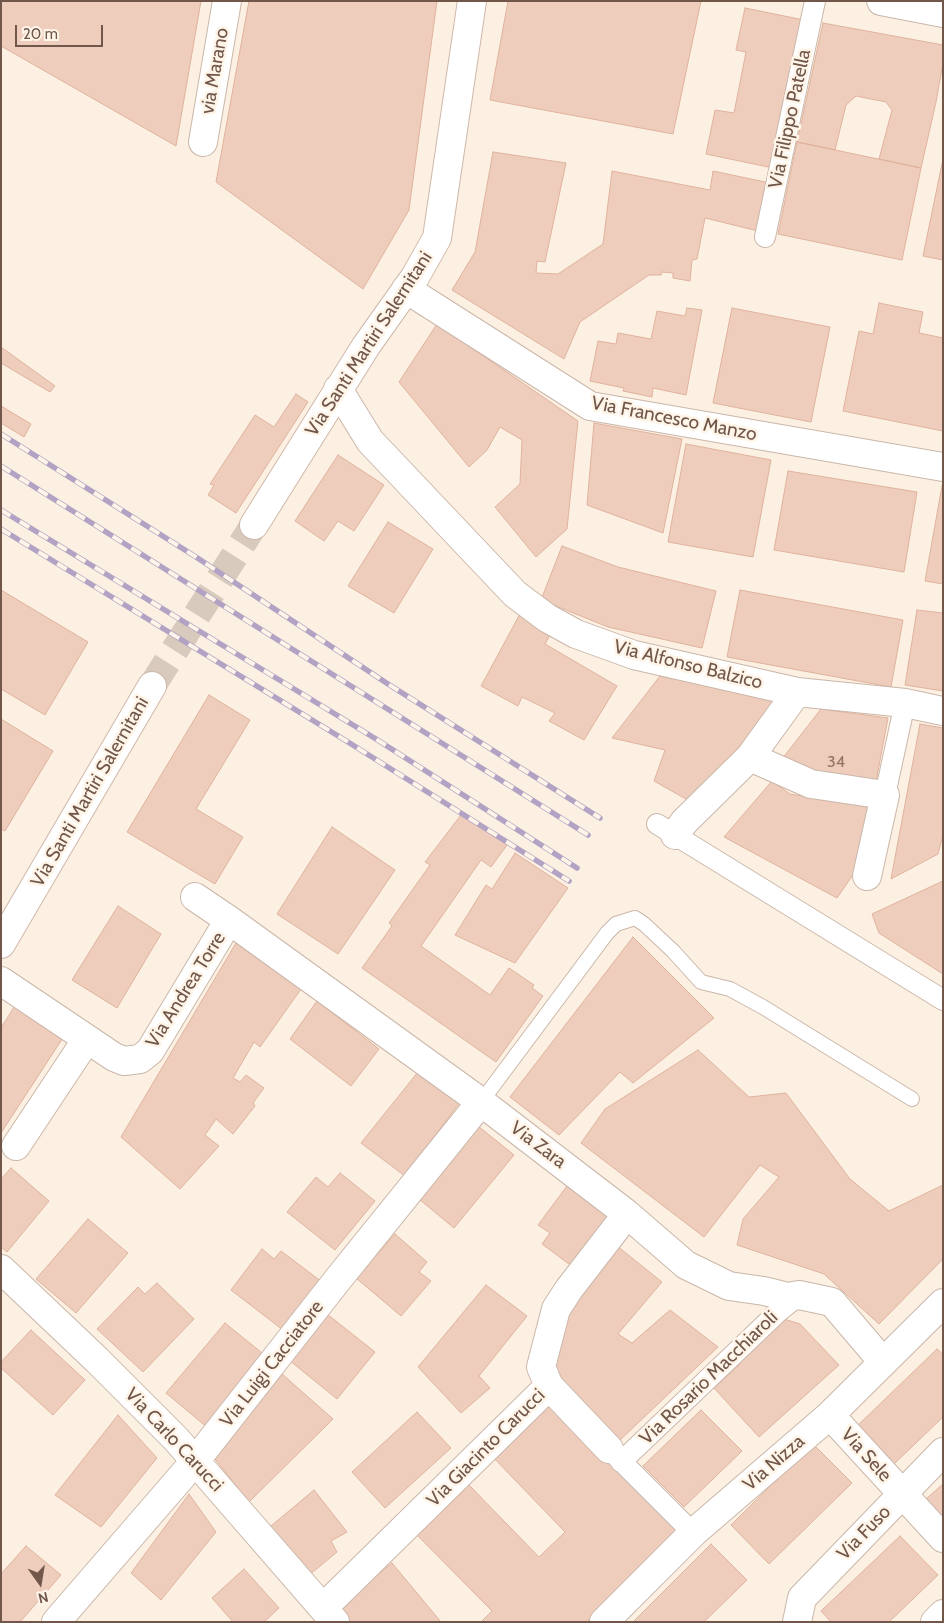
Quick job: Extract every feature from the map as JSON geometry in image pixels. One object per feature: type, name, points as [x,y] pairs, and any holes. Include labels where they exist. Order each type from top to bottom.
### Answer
[{"type":"street","name":"via Marano","points":[[203,142],[227,1]]},
{"type":"street","name":"Via Santi Martiri Salernitani","points":[[254,526],[338,390],[415,277],[436,238],[472,1]]},
{"type":"street","name":"Via Filippo Patella","points":[[765,237],[815,1]]},
{"type":"street","points":[[880,1],[943,13]]},
{"type":"street","name":"Via Francesco Manzo","points":[[406,289],[590,406],[943,467]]},
{"type":"street","name":"Via Alfonso Balzico","points":[[338,390],[370,442],[515,594],[547,618],[576,634],[634,655],[797,692],[905,704],[943,712]]},
{"type":"street","name":"Via Santi Martiri Salernitani","points":[[1,944],[152,686]]},
{"type":"street","points":[[666,830],[684,822],[750,757],[797,692]]},
{"type":"street","points":[[867,876],[905,704]]},
{"type":"street","points":[[750,757],[811,784],[885,795]]},
{"type":"street","points":[[666,830],[943,1000]]},
{"type":"street","name":"Via Zara","points":[[196,897],[481,1102],[627,1214],[686,1265],[729,1286],[788,1297],[799,1295],[832,1302],[883,1362]]},
{"type":"street","name":"Via Andrea Torre","points":[[1,981],[114,1057],[124,1061],[140,1059],[150,1051],[230,920]]},
{"type":"street","points":[[16,1146],[87,1039]]},
{"type":"street","name":"Via Luigi Cacciatore","points":[[56,1622],[196,1460],[481,1102]]},
{"type":"street","name":"Via Giacinto Carucci","points":[[329,1614],[549,1386],[541,1367],[556,1309],[569,1289],[627,1214]]},
{"type":"street","name":"Via Carlo Carucci","points":[[1,1269],[97,1360],[196,1460],[329,1614]]},
{"type":"street","name":"Via Rosario Macchiaroli","points":[[615,1456],[777,1312],[799,1295]]},
{"type":"street","name":"Via Nizza","points":[[604,1622],[693,1533],[830,1415],[943,1303]]},
{"type":"street","points":[[549,1386],[615,1456],[693,1533]]},
{"type":"street","name":"Via Sele","points":[[830,1415],[943,1538]]},
{"type":"street","name":"Via Fuso","points":[[799,1610],[902,1494],[943,1452]]},
{"type":"street","points":[[934,1622],[943,1614]]},
{"type":"lane","points":[[481,1102],[607,933],[616,924],[635,918],[666,944],[701,982],[730,990],[763,1007],[912,1098]]},
{"type":"building","points":[[1,1],[201,1],[176,146],[1,46]]},
{"type":"building","points":[[249,1],[437,1],[409,210],[363,289],[216,182]]},
{"type":"building","points":[[508,1],[701,1],[673,134],[490,100]]},
{"type":"building","points":[[745,8],[804,20],[773,168],[706,154],[715,110],[734,113],[746,52],[736,50]]},
{"type":"building","points":[[823,23],[943,45],[943,63],[921,168],[879,159],[892,110],[886,102],[856,96],[846,105],[835,150],[797,142]]},
{"type":"building","points":[[797,142],[921,168],[902,260],[778,234]]},
{"type":"building","points":[[493,152],[566,163],[545,262],[537,261],[536,273],[558,274],[603,244],[612,171],[710,190],[713,171],[770,183],[758,231],[705,218],[697,259],[692,260],[690,281],[673,278],[673,273],[662,272],[661,275],[649,275],[580,322],[564,359],[452,290],[475,252]]},
{"type":"building","points":[[943,159],[943,260],[923,256]]},
{"type":"building","points":[[879,303],[923,312],[919,333],[943,338],[943,431],[843,411],[859,331],[873,334]]},
{"type":"building","points":[[687,308],[702,310],[686,395],[653,388],[652,397],[623,391],[624,388],[590,381],[598,341],[616,344],[618,333],[651,339],[657,311],[685,316]]},
{"type":"building","points":[[732,308],[830,327],[811,422],[713,403]]},
{"type":"building","points":[[437,324],[578,421],[567,529],[536,557],[495,507],[520,484],[522,440],[500,427],[487,450],[469,467],[399,382]]},
{"type":"building","points":[[1,347],[55,386],[50,392],[1,363]]},
{"type":"building","points":[[296,394],[308,402],[236,513],[208,495],[214,485],[210,484],[255,415],[274,427]]},
{"type":"building","points":[[1,406],[31,424],[24,437],[1,423]]},
{"type":"building","points":[[594,423],[682,439],[663,533],[587,505]]},
{"type":"building","points":[[686,444],[771,460],[753,557],[668,542]]},
{"type":"building","points":[[338,455],[384,485],[354,531],[338,521],[324,541],[295,521]]},
{"type":"building","points":[[788,471],[917,492],[904,572],[774,550]]},
{"type":"building","points":[[943,486],[943,584],[925,581]]},
{"type":"building","points":[[388,522],[433,549],[394,613],[348,586]]},
{"type":"building","points":[[562,546],[618,567],[716,591],[702,648],[608,627],[541,600]]},
{"type":"building","points":[[1,590],[88,642],[45,715],[1,689]]},
{"type":"building","points":[[740,590],[903,620],[891,687],[727,657]]},
{"type":"building","points":[[917,610],[943,613],[943,691],[905,685]]},
{"type":"building","points":[[520,614],[550,635],[545,644],[617,686],[584,740],[549,721],[555,713],[522,697],[518,706],[481,686]]},
{"type":"building","points":[[660,676],[779,699],[693,803],[654,781],[665,750],[612,738]]},
{"type":"building","points":[[209,695],[250,720],[196,809],[243,837],[215,884],[127,832]]},
{"type":"building","points":[[821,709],[888,718],[875,787],[794,771],[782,759]]},
{"type":"building","points":[[1,719],[53,751],[5,831],[1,829]]},
{"type":"building","points":[[920,724],[943,728],[943,835],[938,854],[891,879]]},
{"type":"building","points":[[772,781],[790,794],[868,807],[859,866],[837,898],[724,837]]},
{"type":"building","points":[[461,815],[507,845],[491,867],[481,860],[421,946],[490,995],[509,968],[534,985],[532,988],[543,996],[496,1062],[362,968],[392,926],[389,923],[430,865],[425,862]]},
{"type":"building","points":[[332,827],[395,870],[338,954],[277,914]]},
{"type":"building","points":[[515,853],[568,888],[515,963],[455,935],[486,885],[492,889]]},
{"type":"building","points":[[943,881],[943,974],[879,933],[872,914]]},
{"type":"building","points":[[118,906],[161,934],[117,1008],[72,980]]},
{"type":"building","points":[[633,937],[714,1018],[633,1083],[620,1072],[559,1135],[510,1097]]},
{"type":"building","points":[[236,943],[301,989],[260,1047],[254,1042],[233,1078],[240,1082],[246,1075],[264,1088],[253,1103],[255,1106],[233,1134],[216,1119],[205,1135],[219,1146],[180,1189],[121,1137]]},
{"type":"building","points":[[21,996],[68,1030],[1,1133],[1,1028]]},
{"type":"building","points":[[317,1001],[379,1049],[351,1086],[290,1039]]},
{"type":"building","points":[[698,1050],[749,1097],[786,1093],[850,1179],[889,1211],[943,1185],[943,1259],[879,1324],[824,1274],[737,1245],[743,1219],[779,1177],[760,1165],[704,1237],[581,1143],[605,1109]]},
{"type":"building","points":[[418,1072],[460,1102],[405,1176],[361,1143]]},
{"type":"building","points":[[478,1126],[514,1155],[454,1228],[419,1199]]},
{"type":"building","points":[[11,1168],[49,1201],[7,1252],[1,1247],[1,1179]]},
{"type":"building","points":[[340,1173],[375,1201],[335,1250],[287,1212],[316,1177],[328,1187]]},
{"type":"building","points":[[567,1186],[614,1220],[577,1270],[542,1244],[550,1233],[538,1225]]},
{"type":"building","points":[[88,1219],[128,1253],[76,1313],[36,1279]]},
{"type":"building","points":[[395,1234],[427,1262],[419,1272],[431,1281],[401,1316],[356,1278]]},
{"type":"building","points":[[612,1242],[662,1282],[618,1334],[632,1343],[670,1310],[718,1347],[618,1442],[550,1380],[562,1306]]},
{"type":"building","points":[[262,1249],[274,1259],[281,1251],[322,1282],[283,1330],[231,1290]]},
{"type":"building","points":[[157,1283],[194,1319],[143,1372],[97,1329],[138,1287],[145,1294]]},
{"type":"building","points":[[486,1285],[527,1316],[479,1376],[490,1388],[461,1413],[418,1367]]},
{"type":"building","points":[[327,1314],[375,1352],[337,1399],[289,1360]]},
{"type":"building","points":[[781,1318],[800,1324],[839,1365],[759,1437],[714,1388],[740,1364],[737,1360]]},
{"type":"building","points":[[225,1323],[267,1357],[208,1428],[166,1393]]},
{"type":"building","points":[[31,1330],[85,1380],[53,1415],[1,1368],[1,1362]]},
{"type":"building","points":[[937,1349],[943,1354],[943,1417],[892,1466],[855,1428]]},
{"type":"building","points":[[282,1374],[333,1419],[249,1502],[215,1459]]},
{"type":"building","points":[[553,1396],[682,1529],[587,1622],[481,1622],[492,1611],[417,1535],[469,1485],[539,1557],[565,1532],[491,1455]]},
{"type":"building","points":[[701,1410],[742,1451],[684,1507],[643,1466]]},
{"type":"building","points":[[417,1412],[451,1448],[385,1508],[352,1472]]},
{"type":"building","points":[[118,1415],[157,1458],[101,1527],[55,1495]]},
{"type":"building","points":[[813,1444],[852,1483],[769,1564],[731,1525]]},
{"type":"building","points":[[943,1484],[943,1517],[926,1499]]},
{"type":"building","points":[[314,1490],[347,1532],[331,1541],[337,1552],[302,1581],[265,1531]]},
{"type":"building","points":[[189,1494],[216,1532],[161,1600],[131,1573]]},
{"type":"building","points":[[900,1536],[938,1575],[889,1622],[831,1622],[821,1611]]},
{"type":"building","points":[[711,1544],[747,1580],[704,1622],[633,1622]]},
{"type":"building","points":[[26,1546],[61,1575],[20,1622],[1,1622],[1,1574]]},
{"type":"building","points":[[392,1563],[441,1622],[346,1622],[336,1609]]},
{"type":"building","points":[[244,1569],[279,1608],[264,1622],[233,1622],[212,1598]]},
{"type":"tunnel","points":[[152,686],[254,525]]},
{"type":"railway","points":[[1,434],[196,557],[388,684],[600,818]]},
{"type":"railway","points":[[1,466],[588,835]]},
{"type":"railway","points":[[1,510],[376,739],[577,868]]},
{"type":"railway","points":[[1,529],[348,742],[569,881]]}]
